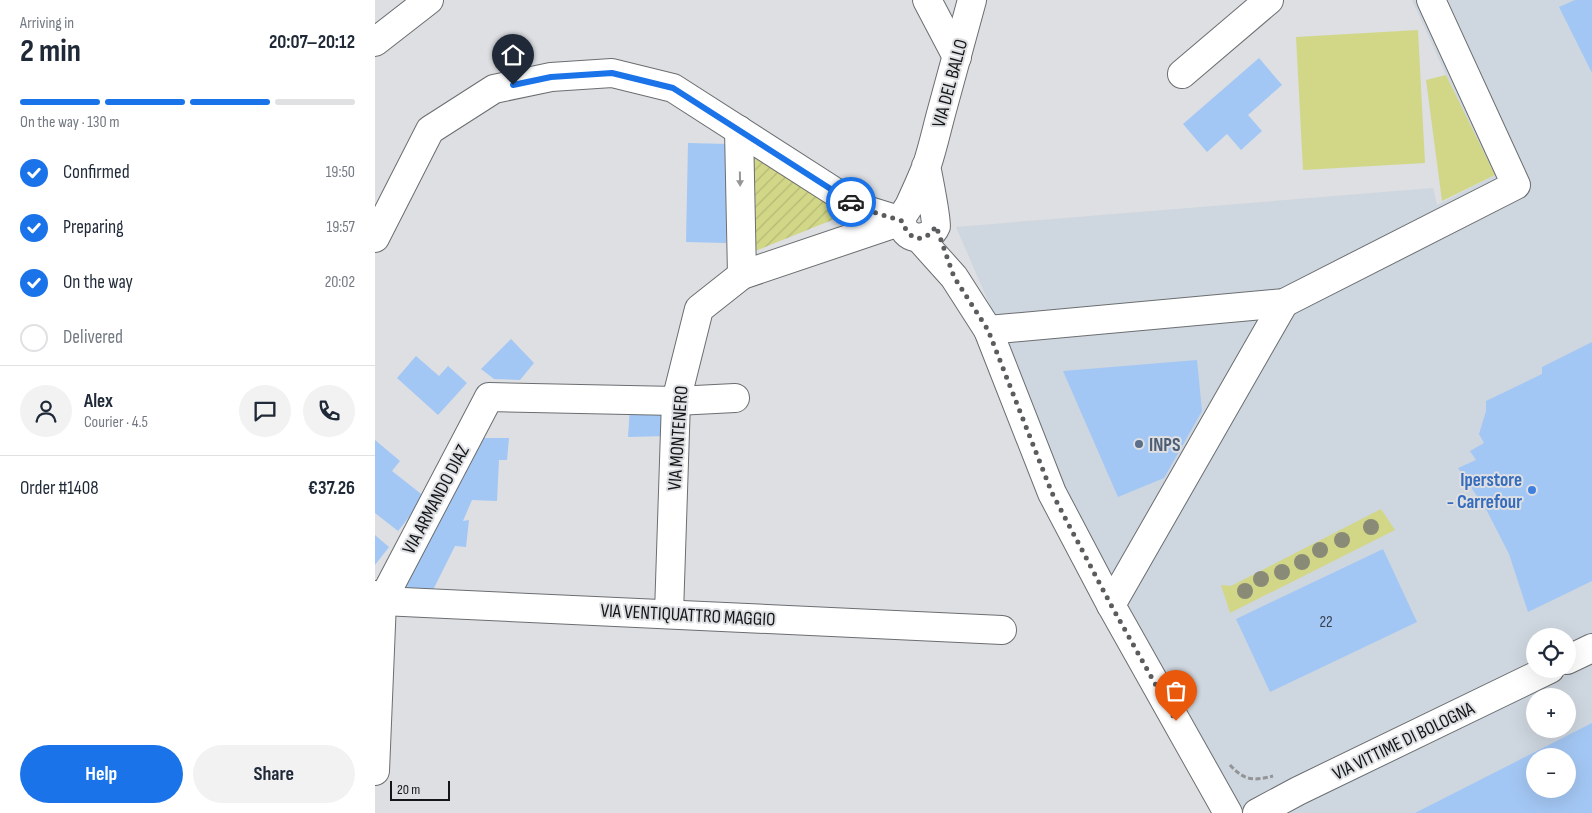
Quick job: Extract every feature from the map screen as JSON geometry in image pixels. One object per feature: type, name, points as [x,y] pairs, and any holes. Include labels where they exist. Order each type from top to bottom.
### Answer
[{"type":"street","points":[[375,42],[429,0]]},
{"type":"street","points":[[927,0],[957,57]]},
{"type":"street","name":"VIA DEL BALLO","points":[[920,221],[926,166],[972,0]]},
{"type":"street","points":[[1182,74],[1269,0]]},
{"type":"street","points":[[988,330],[1284,303],[1516,185],[1431,0]]},
{"type":"street","points":[[375,238],[430,130],[495,89],[551,77],[612,73],[673,88],[860,208],[920,221],[988,330],[1052,493],[1111,605],[1228,813]]},
{"type":"street","points":[[739,130],[742,275]]},
{"type":"street","name":"VIA MONTENERO","points":[[669,613],[676,401],[699,309],[742,275],[920,221]]},
{"type":"street","points":[[1111,605],[1284,303]]},
{"type":"street","name":"VIA ARMANDO DIAZ","points":[[379,598],[489,397],[676,401]]},
{"type":"street","points":[[676,401],[735,398]]},
{"type":"street","points":[[375,771],[379,598]]},
{"type":"street","name":"VIA VENTIQUATTRO MAGGIO","points":[[379,598],[1002,630]]},
{"type":"street","points":[[1576,656],[1592,648]]},
{"type":"street","name":"VIA VITTIME DI BOLOGNA","points":[[1257,813],[1298,791],[1531,678]]},
{"type":"path","points":[[1228,763],[1240,776],[1257,780],[1287,772],[1298,791]]},
{"type":"shaded area","points":[[1412,0],[1592,0],[1592,813],[1240,813],[1057,475],[992,310],[956,227],[1433,188],[1437,205],[1495,175]]},
{"type":"green space","points":[[1418,30],[1425,163],[1303,170],[1296,37]]},
{"type":"green space","points":[[1446,75],[1495,175],[1442,201],[1426,80]]},
{"type":"green space","points":[[746,142],[847,214],[748,254]]},
{"type":"green space","points":[[1381,509],[1395,530],[1230,613],[1221,585],[1231,586]]},
{"type":"building","points":[[1575,0],[1592,0],[1592,73],[1559,7]]},
{"type":"building","points":[[1259,58],[1282,85],[1248,115],[1262,131],[1241,150],[1227,134],[1207,152],[1183,124]]},
{"type":"building","points":[[688,143],[729,144],[726,243],[686,242]]},
{"type":"building","points":[[511,339],[534,363],[520,380],[494,379],[481,369]]},
{"type":"building","name":"Iperstore - Carrefour","points":[[1592,342],[1592,581],[1528,612],[1509,554],[1487,511],[1458,468],[1476,460],[1470,451],[1484,443],[1479,434],[1486,411],[1486,401],[1542,374],[1542,367]]},
{"type":"building","points":[[416,356],[439,376],[448,366],[467,383],[438,415],[397,378]]},
{"type":"building","name":"INPS","points":[[1197,360],[1202,411],[1164,478],[1118,497],[1063,371]]},
{"type":"building","points":[[630,407],[668,408],[668,436],[628,437]]},
{"type":"building","points":[[484,438],[509,438],[507,460],[499,460],[497,501],[472,500],[463,521],[469,520],[466,547],[455,546],[429,598],[399,598],[426,541]]},
{"type":"building","points":[[375,440],[400,461],[392,471],[425,497],[398,531],[375,513]]},
{"type":"building","points":[[375,535],[389,547],[375,565]]},
{"type":"building","points":[[1383,549],[1417,622],[1270,692],[1236,619]]},
{"type":"building","points":[[1592,723],[1592,813],[1415,813],[1526,757],[1526,798],[1576,798],[1576,748],[1543,748],[1562,738],[1576,738],[1576,731]]},
{"type":"way so far","points":[[851,202],[860,208],[902,221],[905,232],[912,237],[926,236],[936,226],[954,277],[988,330],[1052,493],[1111,605],[1176,721]]},
{"type":"place","name":"INPS","points":[[1139,444]]},
{"type":"place","name":"Iperstore - Carrefour","points":[[1532,490]]},
{"type":"route","points":[[513,85],[551,77],[612,73],[673,88],[851,202]]}]
